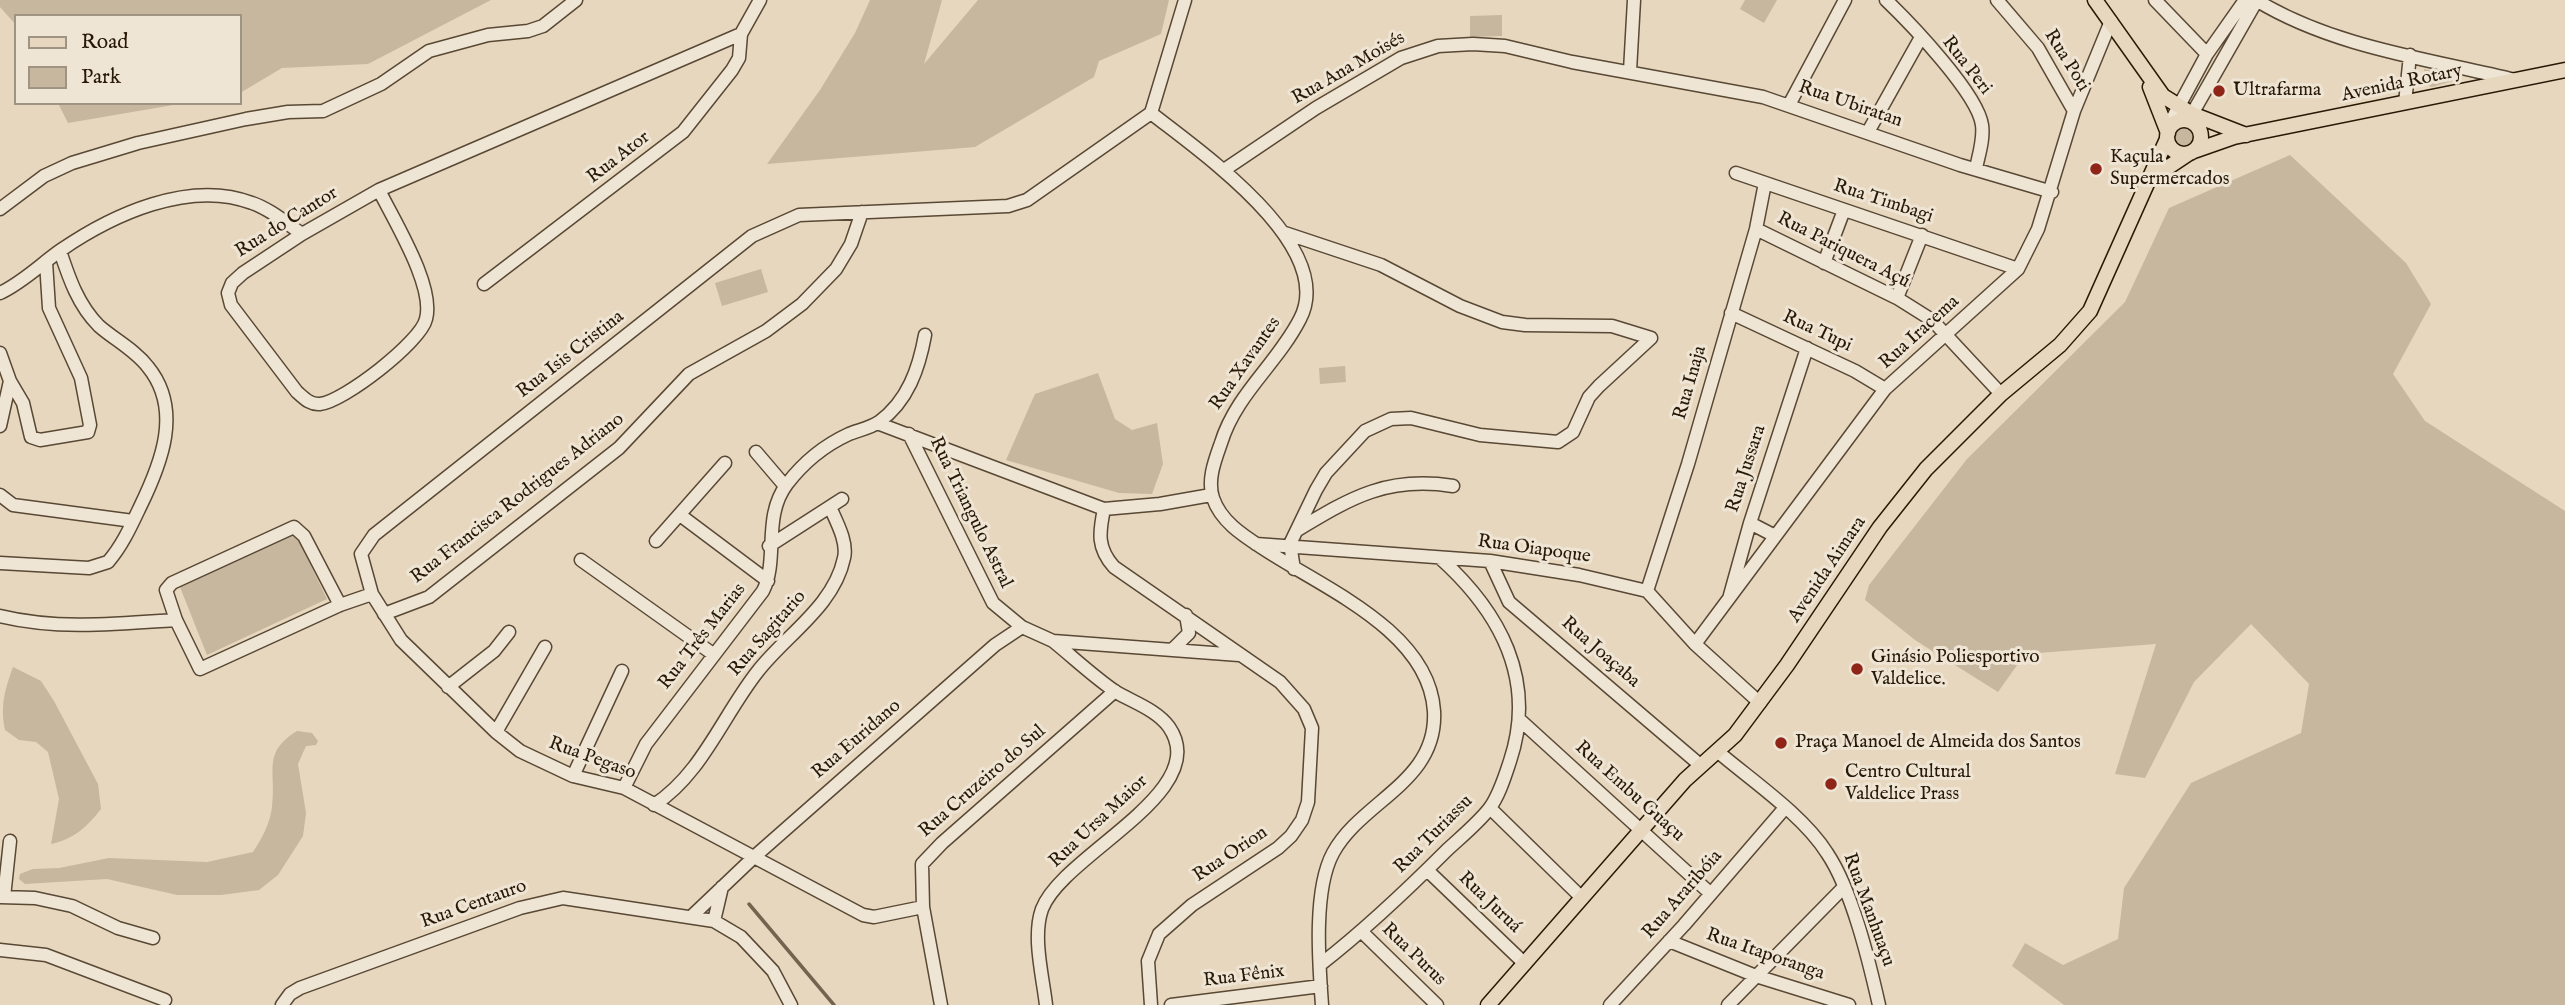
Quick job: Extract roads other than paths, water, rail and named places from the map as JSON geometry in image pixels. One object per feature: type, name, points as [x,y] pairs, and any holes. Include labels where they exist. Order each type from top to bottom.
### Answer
[{"type":"main road","points":[[2095,0],[2142,70],[2163,96],[2192,114],[2247,136]]},
{"type":"main road","points":[[2142,70],[2168,133],[2176,152],[2191,152],[2201,138],[2194,124],[2184,120],[2168,133]]},
{"type":"main road","name":"Avenida Rotary","points":[[2146,184],[2191,152],[2247,136],[2565,70]]},
{"type":"main road","name":"Avenida Aimara","points":[[1488,1005],[1699,764],[1735,735],[1880,527],[1926,470],[2001,394],[2060,345],[2090,311],[2168,133]]},
{"type":"street","points":[[0,209],[44,176],[72,163],[138,143],[246,119],[288,112],[323,111],[381,83],[429,51],[488,35],[528,31],[543,26],[576,0]]},
{"type":"street","name":"Rua Ator","points":[[484,284],[683,132],[732,70],[738,58],[741,34],[760,0]]},
{"type":"street","points":[[862,212],[1008,206],[1027,200],[1151,113],[1185,0]]},
{"type":"street","points":[[1630,71],[1634,0]]},
{"type":"street","points":[[1788,105],[1845,0]]},
{"type":"street","name":"Rua Peri","points":[[1886,0],[1961,84],[1979,114],[1982,138],[1976,168]]},
{"type":"street","name":"Rua Poti","points":[[1997,0],[2038,48],[2074,111]]},
{"type":"street","points":[[2155,0],[2207,54]]},
{"type":"street","points":[[2168,133],[2178,107],[2207,54],[2245,0]]},
{"type":"street","points":[[2192,114],[2257,0],[2314,30],[2515,80]]},
{"type":"street","name":"Rua Iracema","points":[[1695,644],[1885,389],[2018,269],[2038,229],[2052,192],[2074,111],[2111,21]]},
{"type":"street","name":"Rua do Cantor","points":[[379,190],[421,279],[426,319],[419,335],[401,352],[335,399],[320,404],[309,402],[297,393],[231,305],[228,293],[232,283],[243,273],[302,234],[379,190],[741,34]]},
{"type":"street","points":[[1868,132],[1920,39]]},
{"type":"street","name":"Rua Ana Moisés","points":[[1224,170],[1315,108],[1401,58],[1438,46],[1505,46],[1630,71]]},
{"type":"street","points":[[2405,103],[2410,55]]},
{"type":"street","name":"Rua Ubiratan","points":[[1630,71],[1763,97],[2052,192]]},
{"type":"street","points":[[1151,113],[1224,170],[1285,233],[1381,265],[1460,306],[1502,322],[1525,325],[1612,326],[1651,338],[1589,397],[1573,432],[1558,442],[1480,435],[1411,418],[1379,423],[1364,431],[1326,473],[1290,544],[1294,569]]},
{"type":"street","name":"Rua Timbagi","points":[[1736,173],[2018,269]]},
{"type":"street","name":"Rua Inaja","points":[[1647,591],[1688,464],[1756,229],[1765,183]]},
{"type":"street","points":[[0,293],[60,251],[123,214],[150,204],[181,198],[241,199],[266,210],[302,234]]},
{"type":"street","points":[[1824,263],[1844,210]]},
{"type":"street","name":"Rua Isis Cristina","points":[[373,594],[360,554],[374,535],[752,236],[799,215],[862,212]]},
{"type":"street","name":"Rua Francisca Rodrigues Adriano","points":[[384,614],[429,597],[619,448],[689,374],[766,331],[802,304],[836,269],[850,244],[862,212]]},
{"type":"street","name":"Rua Pariquera Açú","points":[[1756,229],[1897,298],[1945,333],[2001,394]]},
{"type":"street","name":"Rua Xavantes","points":[[1211,495],[1211,478],[1226,428],[1238,404],[1300,320],[1307,301],[1306,277],[1285,233]]},
{"type":"street","points":[[1897,298],[1922,235]]},
{"type":"street","points":[[0,563],[99,566],[115,553],[163,455],[166,435],[163,397],[149,367],[85,309],[72,286],[60,251]]},
{"type":"street","points":[[0,353],[10,381],[23,403],[30,437],[40,440],[88,432],[90,425],[81,378],[46,297],[46,262]]},
{"type":"street","name":"Rua Tupi","points":[[1731,313],[1807,348],[1885,389]]},
{"type":"street","points":[[877,423],[892,410],[914,379],[925,335]]},
{"type":"street","name":"Rua Jussara","points":[[1728,603],[1750,523],[1807,348]]},
{"type":"street","points":[[0,426],[10,381]]},
{"type":"street","points":[[877,423],[1104,509],[1160,504],[1211,495],[1218,512],[1229,524],[1294,569],[1375,619],[1416,658],[1430,682],[1434,713],[1429,749],[1420,765],[1343,838],[1326,868],[1322,890],[1322,1005]]},
{"type":"street","name":"Rua Três Marias","points":[[624,788],[646,744],[768,581],[772,521],[785,486],[823,448],[877,423]]},
{"type":"street","name":"Rua Triangulo Astral","points":[[909,434],[993,603],[1022,627],[1054,641],[1239,655]]},
{"type":"street","points":[[756,452],[785,486]]},
{"type":"street","points":[[656,541],[725,463]]},
{"type":"street","points":[[1299,529],[1359,494],[1409,484],[1452,486]]},
{"type":"street","points":[[0,495],[13,505],[133,521]]},
{"type":"street","points":[[769,546],[842,499]]},
{"type":"street","name":"Rua Sagitario","points":[[654,805],[672,793],[689,773],[759,669],[832,588],[845,556],[840,530],[830,508]]},
{"type":"street","name":"Rua Orion","points":[[1104,509],[1098,537],[1102,554],[1137,585],[1186,615],[1280,682],[1304,709],[1312,728],[1313,762],[1308,802],[1291,836],[1172,920],[1159,934],[1148,961],[1152,1005]]},
{"type":"street","points":[[680,515],[768,581]]},
{"type":"street","points":[[1750,523],[1775,536]]},
{"type":"street","points":[[340,605],[304,536],[294,527],[172,583],[166,590],[176,620],[200,669],[340,605],[373,594]]},
{"type":"street","name":"Rua Oiapoque","points":[[1256,544],[1290,544],[1490,561],[1579,575],[1647,591]]},
{"type":"street","name":"Rua Turiassu","points":[[1321,964],[1362,932],[1490,808],[1503,781],[1520,720],[1514,668],[1493,617],[1468,583],[1440,558]]},
{"type":"street","points":[[580,560],[713,654]]},
{"type":"street","name":"Rua Joaçaba","points":[[1490,561],[1508,602],[1699,764]]},
{"type":"street","points":[[1647,591],[1695,644],[1760,702]]},
{"type":"street","name":"Rua Pegaso","points":[[373,594],[401,640],[496,733],[520,751],[573,776],[624,788],[863,915],[881,916],[923,907]]},
{"type":"street","points":[[1493,617],[1508,602]]},
{"type":"street","points":[[1172,650],[1189,633],[1186,615]]},
{"type":"street","points":[[0,616],[47,624],[176,620]]},
{"type":"street","name":"Rua Euridano","points":[[693,915],[754,857],[995,645],[1022,627]]},
{"type":"street","points":[[448,687],[495,651],[509,632]]},
{"type":"street","name":"Rua Ursa Maior","points":[[1046,1005],[1040,928],[1046,901],[1082,863],[1163,789],[1175,771],[1180,754],[1177,741],[1167,724],[1115,691],[1054,641]]},
{"type":"street","points":[[496,733],[545,647]]},
{"type":"street","points":[[573,776],[622,671]]},
{"type":"street","name":"Rua Cruzeiro do Sul","points":[[941,1005],[923,907],[922,864],[1115,691]]},
{"type":"street","name":"Rua Embu Guaçu","points":[[1520,720],[1711,894]]},
{"type":"street","name":"Rua Manhuaçu","points":[[1717,751],[1784,809],[1827,852],[1844,887],[1879,1005]]},
{"type":"street","points":[[1490,808],[1582,898]]},
{"type":"street","name":"Rua Araribóia","points":[[1610,1005],[1669,942],[1784,809]]},
{"type":"street","points":[[10,841],[2,897],[35,898],[72,906],[118,928],[153,938]]},
{"type":"street","name":"Rua Juruá","points":[[1427,870],[1525,964]]},
{"type":"street","points":[[714,921],[722,887]]},
{"type":"street","points":[[1728,1005],[1844,887]]},
{"type":"street","name":"Rua Centauro","points":[[282,1005],[290,994],[300,988],[543,900],[563,898],[667,914],[693,915],[714,921],[741,937],[773,971],[791,1005]]},
{"type":"street","name":"Rua Purus","points":[[1362,932],[1437,1005]]},
{"type":"street","name":"Rua Itaporanga","points":[[1669,942],[1756,976],[1849,1005]]},
{"type":"street","points":[[0,950],[46,955],[164,1000]]},
{"type":"street","name":"Rua Fênix","points":[[1171,1005],[1321,986]]},
{"type":"waterway","points":[[749,904],[834,1005]]},
{"type":"place","name":"Ultrafarma","points":[[2219,91]]},
{"type":"place","name":"Kaçula Supermercados","points":[[2096,169]]},
{"type":"place","name":"Ginásio Poliesportivo Valdelice.","points":[[1857,669]]},
{"type":"place","name":"Praça Manoel de Almeida dos Santos","points":[[1781,743]]},
{"type":"place","name":"Centro Cultural Valdelice Prass","points":[[1831,784]]}]
